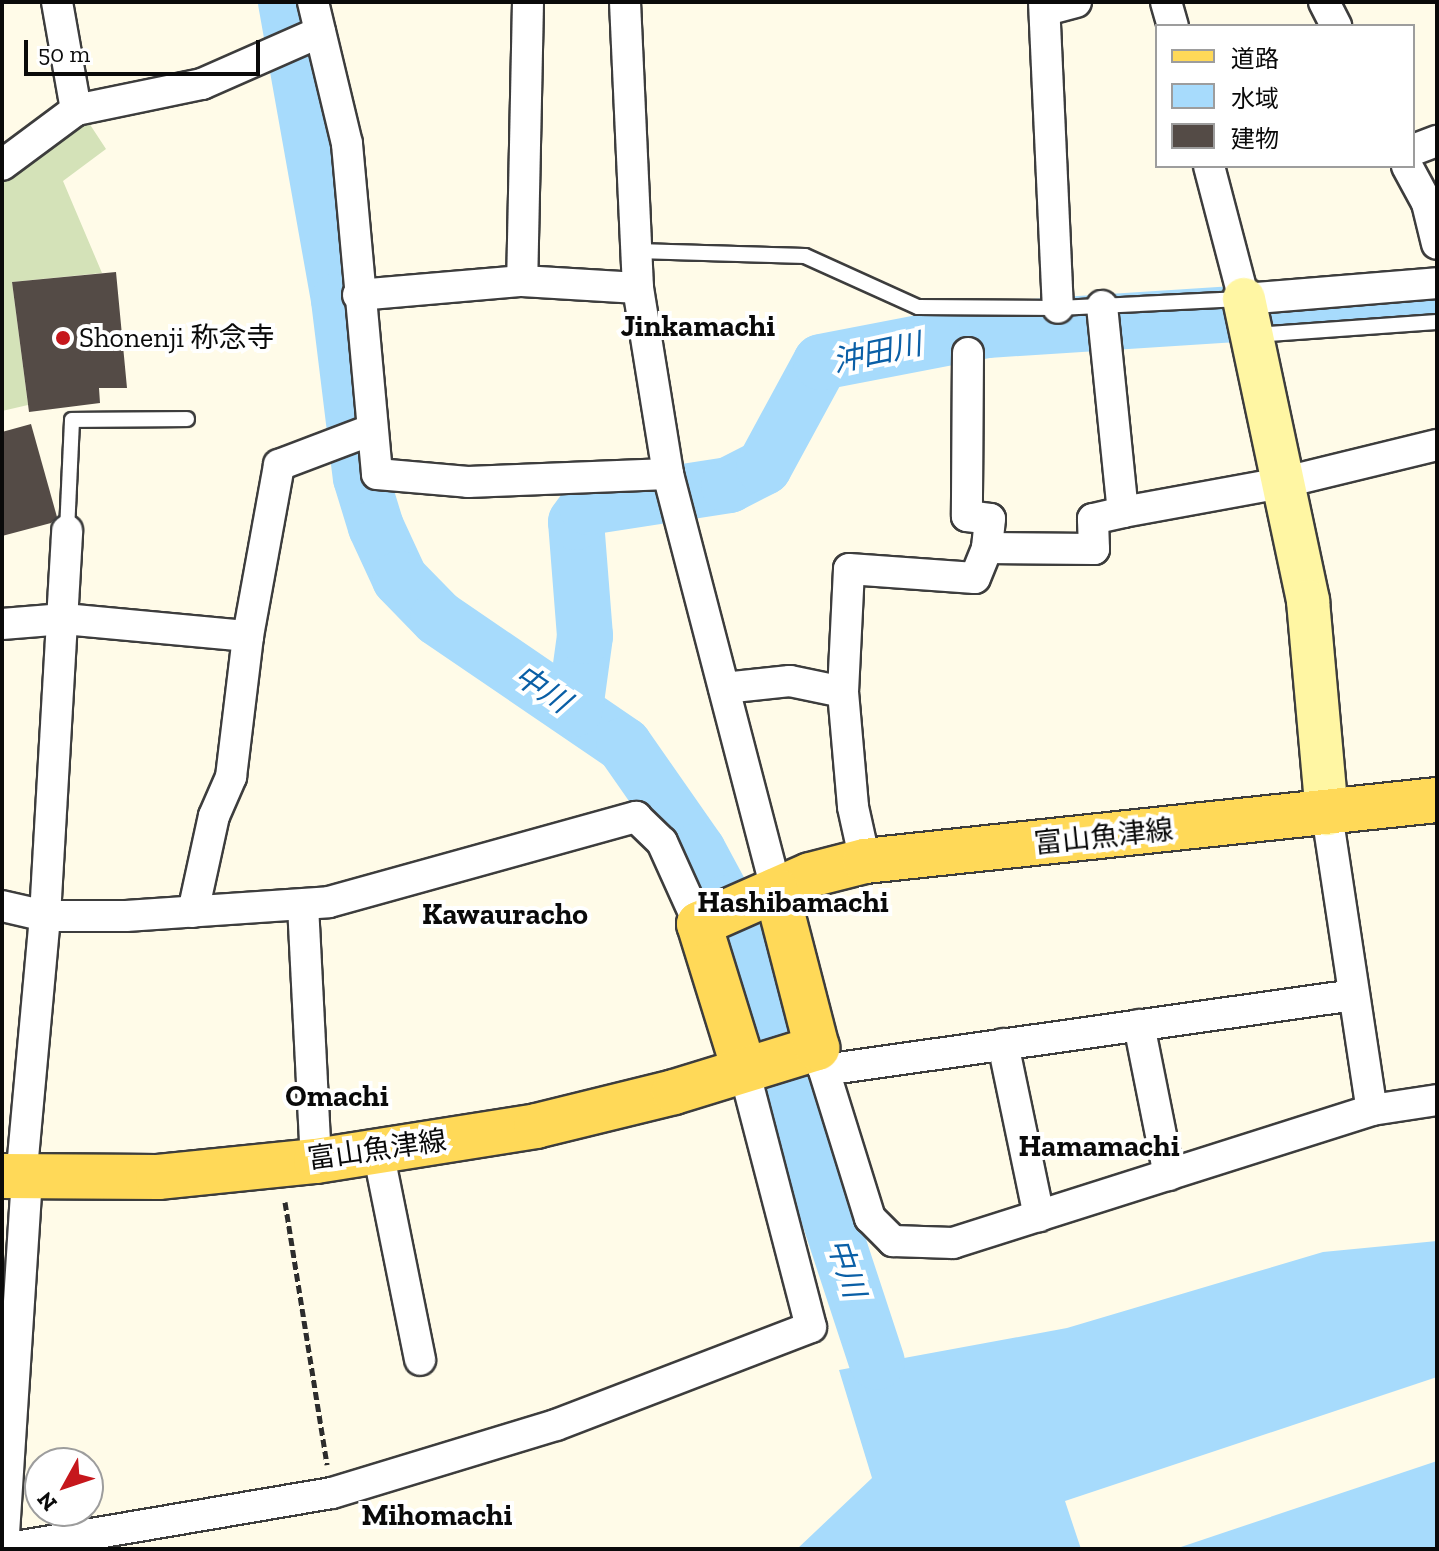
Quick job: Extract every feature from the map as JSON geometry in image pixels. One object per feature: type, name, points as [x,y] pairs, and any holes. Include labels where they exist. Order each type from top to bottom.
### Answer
[{"type":"main road","name":"富山魚津線","points":[[699,924],[776,890],[865,861],[1437,800]]},
{"type":"main road","points":[[776,890],[821,1059]]},
{"type":"main road","points":[[699,924],[744,1069]]},
{"type":"main road","name":"富山魚津線","points":[[14,1177],[158,1177],[378,1151],[536,1126],[674,1092],[744,1069],[821,1059]]},
{"type":"street","points":[[57,2],[76,110]]},
{"type":"street","points":[[313,2],[347,144],[358,295],[377,474],[468,482],[668,474]]},
{"type":"street","points":[[522,281],[528,2]]},
{"type":"street","points":[[625,2],[638,288],[668,474],[776,890]]},
{"type":"street","points":[[1058,308],[1045,6],[1076,2]]},
{"type":"street","points":[[1166,2],[1172,24]]},
{"type":"street","points":[[1324,2],[1335,24]]},
{"type":"street","points":[[2,165],[76,110],[202,84],[320,32]]},
{"type":"street","points":[[1415,149],[1437,141]]},
{"type":"street","points":[[1210,168],[1247,317],[1308,601],[1327,814],[1372,1110]]},
{"type":"street","points":[[1408,168],[1427,203],[1437,244]]},
{"type":"street","points":[[358,295],[522,281],[638,288]]},
{"type":"street","points":[[1247,317],[1437,283]]},
{"type":"street","points":[[1102,306],[1123,512]]},
{"type":"street","points":[[865,861],[853,807],[843,692],[849,569],[975,578],[987,548],[990,519],[967,516],[968,353]]},
{"type":"street","points":[[193,912],[214,816],[231,777],[248,636],[279,465],[371,430]]},
{"type":"street","points":[[987,548],[1094,549],[1093,519],[1281,483],[1437,445]]},
{"type":"street","points":[[67,531],[45,916],[23,1158],[14,1177],[3,1549],[332,1493],[556,1425],[811,1327],[744,1069]]},
{"type":"street","points":[[2,624],[64,619],[248,636]]},
{"type":"street","points":[[724,688],[790,681],[843,692]]},
{"type":"street","points":[[2,906],[45,916],[303,905],[636,817],[662,842],[699,924]]},
{"type":"street","points":[[298,1162],[303,905]]},
{"type":"street","points":[[1354,995],[1003,1044],[821,1059],[870,1218],[893,1241],[953,1243],[1372,1110],[1437,1100]]},
{"type":"street","points":[[1139,1025],[1169,1175]]},
{"type":"street","points":[[1003,1044],[1039,1216]]},
{"type":"street","points":[[378,1151],[420,1360]]},
{"type":"lane","points":[[637,251],[805,256],[918,307],[1102,306],[1247,317],[1437,322]]},
{"type":"lane","points":[[67,531],[72,420],[187,419]]},
{"type":"path","points":[[298,1162],[332,1493]]},
{"type":"green space","points":[[87,120],[106,149],[63,181],[102,273],[12,282],[28,405],[2,411],[2,177]]},
{"type":"water","points":[[1437,1241],[1437,1549],[797,1549],[872,1478],[839,1370],[1067,1328],[1323,1252]]},
{"type":"pier","points":[[1437,1377],[1437,1461],[1175,1549],[1081,1549],[1065,1501]]},
{"type":"building","points":[[116,272],[127,388],[99,388],[100,403],[29,412],[12,282]]},
{"type":"building","points":[[31,424],[57,517],[51,523],[2,536],[2,432]]},
{"type":"waterway","name":"中川","points":[[286,2],[339,300],[361,478],[376,527],[400,579],[438,618],[624,745],[698,851],[726,903],[877,1362]]},
{"type":"waterway","name":"沖田川","points":[[575,709],[585,636],[576,522],[587,507],[729,485],[764,467],[821,362],[987,330],[1437,301]]},
{"type":"place","name":"Shonenji 称念寺","points":[[63,338]]},
{"type":"district","name":"Jinkamachi","points":[[698,326]]},
{"type":"district","name":"Hashibamachi","points":[[793,902]]},
{"type":"district","name":"Kawauracho","points":[[505,914]]},
{"type":"district","name":"Omachi","points":[[337,1096]]},
{"type":"district","name":"Hamamachi","points":[[1099,1146]]},
{"type":"district","name":"Mihomachi","points":[[437,1515]]}]
